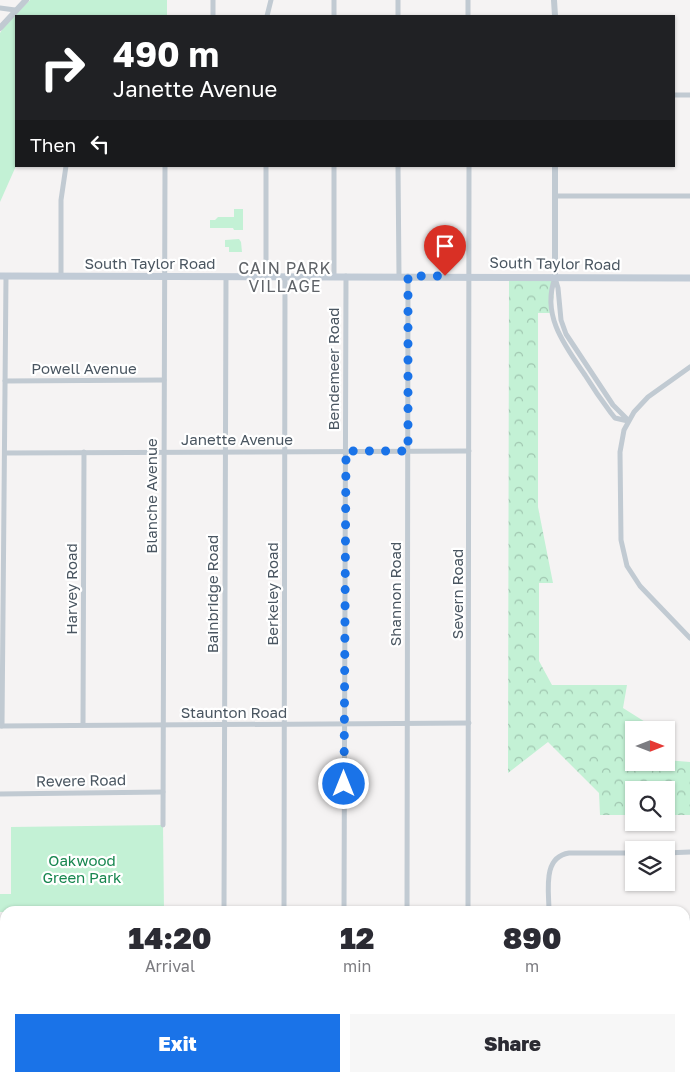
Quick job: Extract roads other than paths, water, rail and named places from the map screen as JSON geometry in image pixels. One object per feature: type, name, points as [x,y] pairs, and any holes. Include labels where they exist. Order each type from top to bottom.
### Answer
[{"type":"main road","name":"South Taylor Road","points":[[3,276],[690,278]]},
{"type":"street","points":[[0,28],[26,0]]},
{"type":"street","points":[[213,0],[213,15]]},
{"type":"street","points":[[266,15],[271,0]]},
{"type":"street","points":[[334,0],[334,15]]},
{"type":"street","points":[[398,0],[398,15]]},
{"type":"street","points":[[468,0],[468,15]]},
{"type":"street","points":[[554,0],[554,15]]},
{"type":"street","points":[[0,8],[15,10]]},
{"type":"street","points":[[675,96],[690,95]]},
{"type":"street","points":[[61,276],[61,200],[66,167]]},
{"type":"street","name":"Blanche Avenue","points":[[163,825],[165,167]]},
{"type":"street","points":[[266,167],[266,277]]},
{"type":"street","points":[[334,167],[334,276]]},
{"type":"street","points":[[398,167],[399,276]]},
{"type":"street","name":"Severn Road","points":[[468,906],[469,167]]},
{"type":"street","points":[[555,167],[555,278],[558,289],[560,320],[566,334],[613,405],[628,420]]},
{"type":"street","points":[[555,196],[690,196]]},
{"type":"street","points":[[1,726],[5,453],[2,405],[5,381],[3,276]]},
{"type":"street","name":"Bendemeer Road","points":[[344,906],[346,276]]},
{"type":"street","name":"Shannon Road","points":[[407,906],[408,276]]},
{"type":"street","name":"Bainbridge Road","points":[[224,906],[226,277]]},
{"type":"street","name":"Berkeley Road","points":[[284,906],[285,277]]},
{"type":"street","points":[[690,367],[641,404],[628,420],[620,452],[621,540],[624,557],[632,576],[640,586],[690,638]]},
{"type":"street","name":"Powell Avenue","points":[[5,381],[164,380]]},
{"type":"street","name":"Janette Avenue","points":[[5,453],[469,451]]},
{"type":"street","name":"Harvey Road","points":[[83,725],[84,452]]},
{"type":"street","name":"Staunton Road","points":[[1,726],[469,723]]},
{"type":"street","name":"Revere Road","points":[[0,794],[163,792]]},
{"type":"street","points":[[675,852],[690,852]]},
{"type":"street","points":[[549,906],[549,873],[552,863],[556,859],[569,853],[625,853]]},
{"type":"district","name":"CAIN PARK VILLAGE","points":[[285,277]]},
{"type":"park label","name":"Oakwood Green Park","points":[[82,868]]}]
